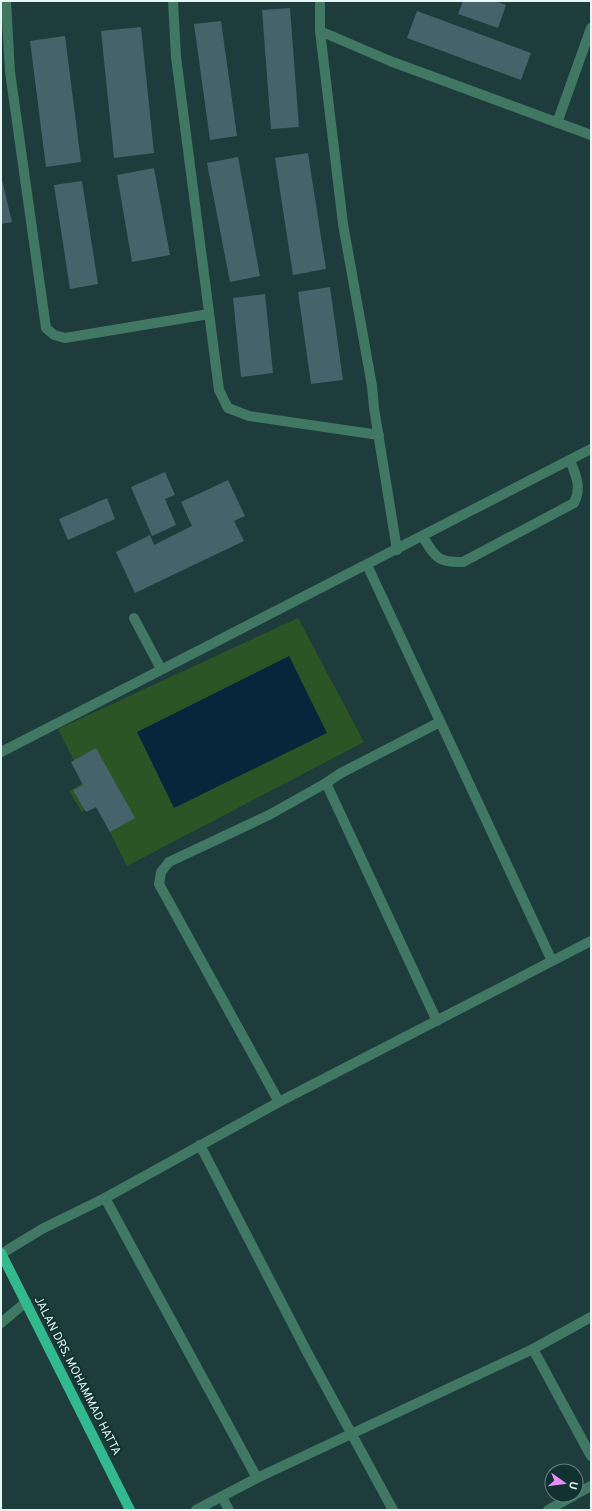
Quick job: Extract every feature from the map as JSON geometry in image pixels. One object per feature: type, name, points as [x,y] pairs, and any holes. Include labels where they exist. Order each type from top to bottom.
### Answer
[{"type":"main road","name":"JALAN DRS. MOHAMMAD HATTA","points":[[1,1254],[130,1510]]},
{"type":"street","points":[[6,1],[10,72],[46,328],[54,335],[65,338],[209,314]]},
{"type":"street","points":[[173,1],[176,57],[219,390],[228,408],[249,416],[379,435]]},
{"type":"street","points":[[320,1],[320,31],[343,224],[372,386],[397,550]]},
{"type":"street","points":[[557,123],[591,28]]},
{"type":"street","points":[[320,31],[390,61],[591,136]]},
{"type":"street","points":[[1,752],[591,450]]},
{"type":"street","points":[[423,537],[439,560],[449,563],[462,562],[574,503],[578,495],[578,484],[570,460]]},
{"type":"street","points":[[367,565],[552,962]]},
{"type":"street","points":[[134,618],[161,669]]},
{"type":"street","points":[[279,1102],[158,884],[161,872],[170,862],[269,815],[341,773],[440,722]]},
{"type":"street","points":[[326,783],[437,1021]]},
{"type":"street","points":[[1,1254],[42,1229],[105,1198],[279,1102],[591,941]]},
{"type":"street","points":[[200,1145],[307,1352],[393,1510]]},
{"type":"street","points":[[105,1198],[257,1478]]},
{"type":"street","points":[[1,1323],[26,1302]]},
{"type":"street","points":[[196,1510],[257,1478],[533,1349],[591,1317]]},
{"type":"street","points":[[533,1349],[591,1456]]},
{"type":"street","points":[[222,1497],[229,1510]]},
{"type":"street","points":[[548,1510],[561,1503]]},
{"type":"green space","points":[[298,618],[364,742],[127,866],[96,804],[82,812],[69,791],[85,782],[58,729]]},
{"type":"water","points":[[289,656],[327,733],[174,808],[137,732]]},
{"type":"building","points":[[463,1],[495,1],[506,5],[498,28],[458,14]]},
{"type":"building","points":[[290,8],[299,127],[271,129],[262,10]]},
{"type":"building","points":[[417,11],[531,53],[521,80],[407,38]]},
{"type":"building","points":[[221,21],[237,136],[210,140],[194,24]]},
{"type":"building","points":[[141,27],[154,153],[114,158],[101,31]]},
{"type":"building","points":[[65,36],[81,162],[46,167],[30,41]]},
{"type":"building","points":[[308,153],[326,269],[293,275],[275,158]]},
{"type":"building","points":[[238,157],[260,276],[230,282],[207,163]]},
{"type":"building","points":[[154,168],[170,255],[132,262],[117,175]]},
{"type":"building","points":[[1,176],[12,222],[1,224]]},
{"type":"building","points":[[82,181],[98,284],[70,289],[54,185]]},
{"type":"building","points":[[330,287],[343,380],[311,384],[298,292]]},
{"type":"building","points":[[265,294],[273,373],[241,377],[233,298]]},
{"type":"building","points":[[165,472],[175,495],[165,499],[176,525],[152,536],[131,487]]},
{"type":"building","points":[[228,480],[245,516],[234,521],[244,541],[135,593],[116,552],[150,535],[154,545],[192,526],[181,502]]},
{"type":"building","points":[[107,498],[115,519],[68,540],[59,519]]},
{"type":"building","points":[[96,748],[135,818],[110,832],[96,807],[86,812],[73,790],[83,785],[71,762]]}]
